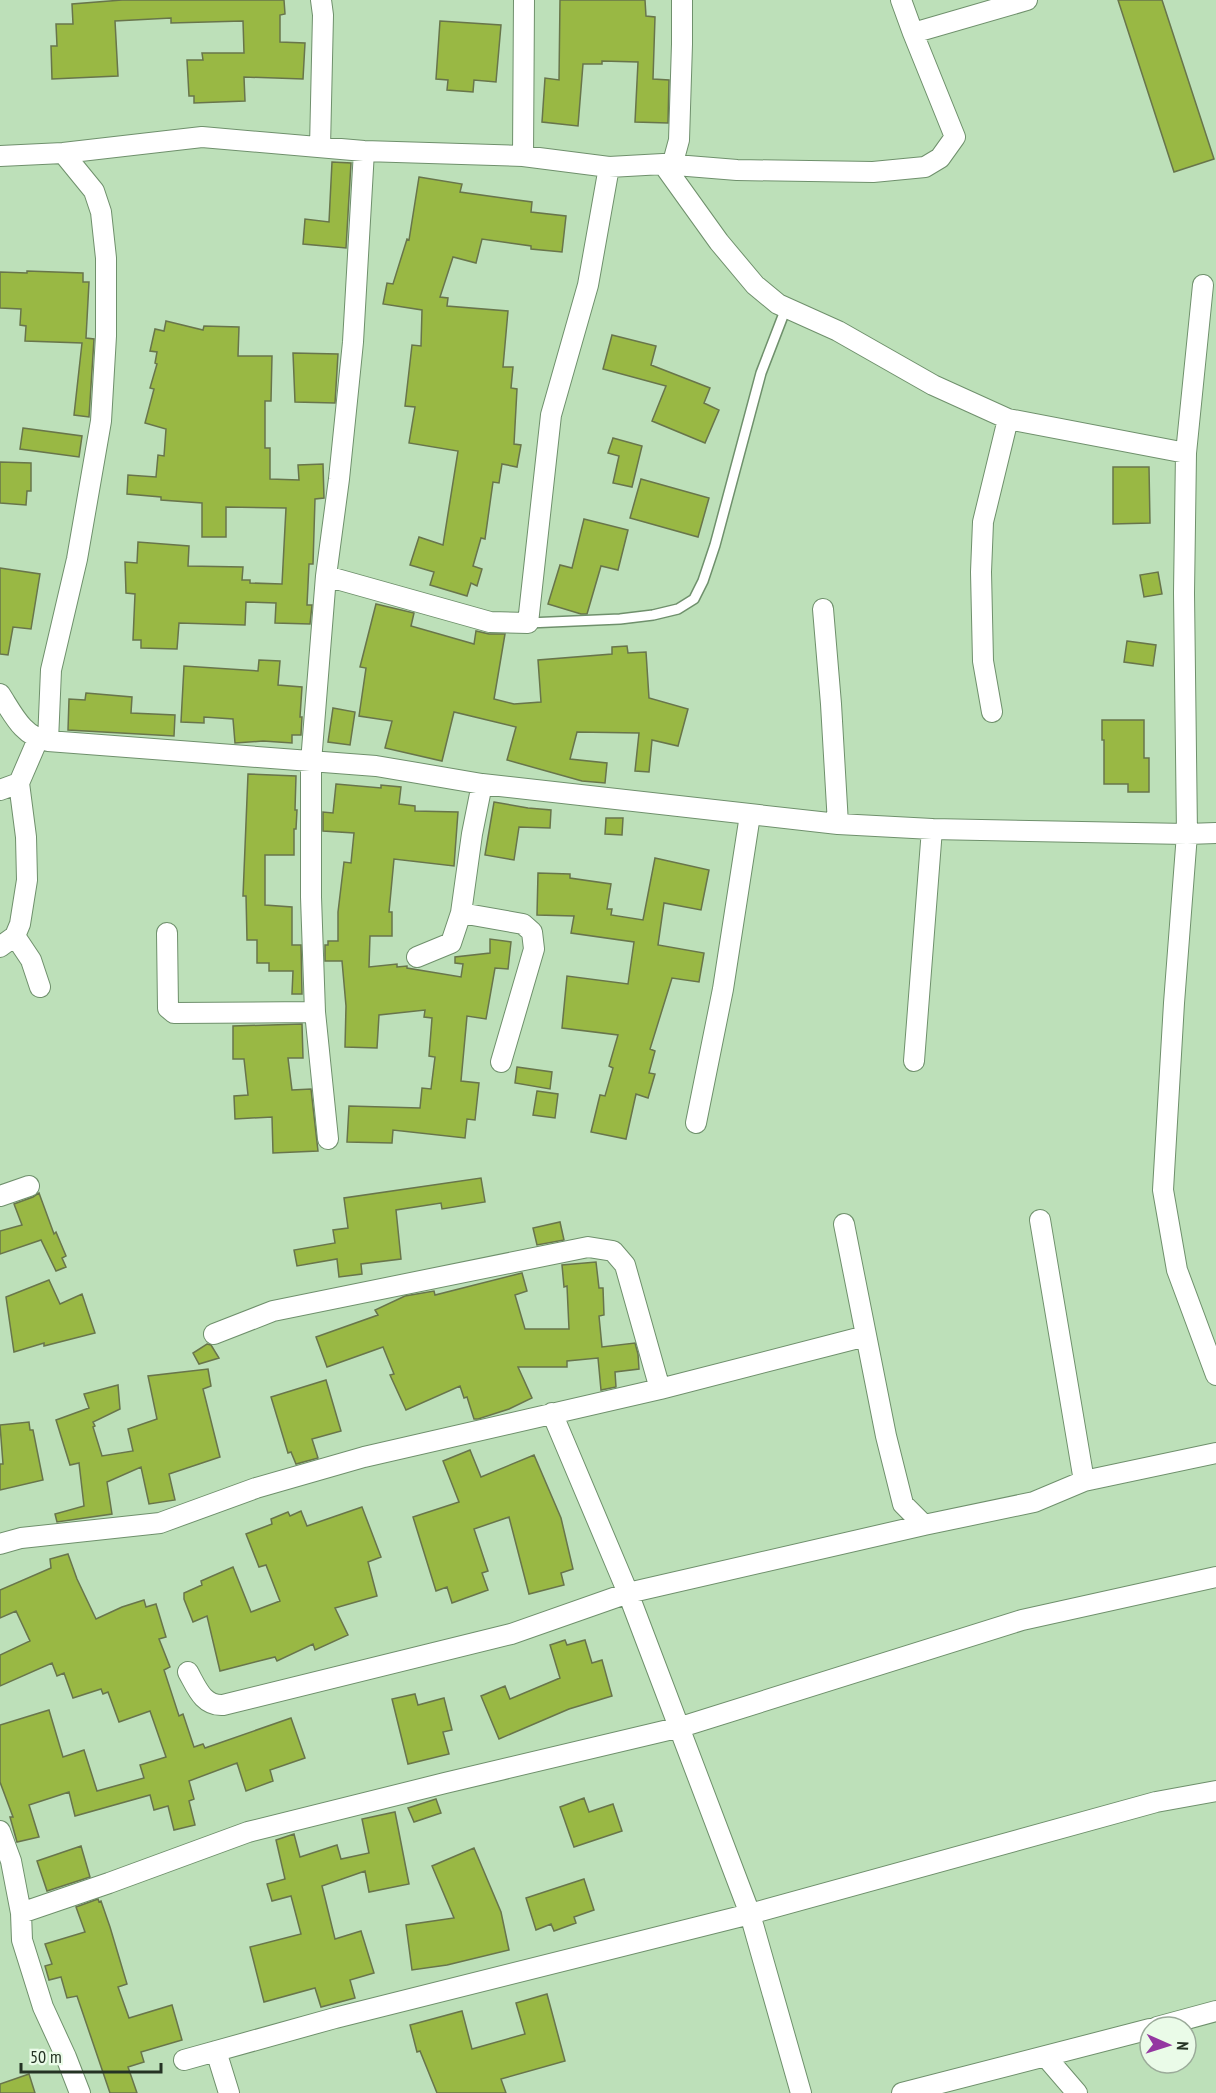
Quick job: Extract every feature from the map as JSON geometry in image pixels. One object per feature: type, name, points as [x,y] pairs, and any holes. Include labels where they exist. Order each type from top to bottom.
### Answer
[{"type":"street","points":[[320,147],[323,15],[321,0]]},
{"type":"street","points":[[524,0],[524,156]]},
{"type":"street","points":[[668,165],[679,140],[682,0]]},
{"type":"street","points":[[0,156],[63,153],[202,137],[364,151],[524,156],[609,166],[668,165],[737,170],[873,172],[925,167],[940,158],[955,137],[901,0]]},
{"type":"street","points":[[913,33],[1027,0]]},
{"type":"street","points":[[328,1139],[315,1012],[311,897],[311,762],[326,576],[353,342],[364,151]]},
{"type":"street","points":[[40,987],[31,960],[7,941],[20,924],[27,880],[26,837],[19,783],[43,740],[51,670],[76,559],[101,421],[106,336],[106,258],[100,212],[94,191],[63,153]]},
{"type":"street","points":[[668,165],[719,242],[755,285],[778,304],[838,331],[933,385],[1008,419],[1186,453]]},
{"type":"street","points":[[326,576],[490,622],[528,623],[551,415],[588,285],[609,166]]},
{"type":"street","points":[[1203,285],[1186,453],[1184,605],[1187,834],[1163,1190],[1177,1270],[1216,1375]]},
{"type":"street","points":[[992,712],[983,661],[981,572],[983,522],[1008,419]]},
{"type":"street","points":[[823,609],[838,824]]},
{"type":"street","points":[[0,694],[28,734],[43,740],[376,766],[482,784],[838,824],[933,830],[1187,834],[1216,832]]},
{"type":"street","points":[[0,790],[19,783]]},
{"type":"street","points":[[417,957],[451,942],[461,913],[472,834],[482,784]]},
{"type":"street","points":[[696,1123],[723,989],[750,815]]},
{"type":"street","points":[[914,1061],[933,830]]},
{"type":"street","points":[[461,913],[523,924],[532,932],[534,949],[501,1062]]},
{"type":"street","points":[[167,933],[168,1008],[174,1013],[315,1012]]},
{"type":"street","points":[[0,1196],[29,1186]]},
{"type":"street","points":[[1040,1220],[1084,1481]]},
{"type":"street","points":[[844,1224],[886,1436],[903,1504],[924,1525]]},
{"type":"street","points":[[214,1334],[273,1311],[588,1247],[613,1251],[625,1265],[660,1389]]},
{"type":"street","points":[[0,1544],[21,1538],[160,1523],[256,1488],[364,1457],[660,1389],[866,1336]]},
{"type":"street","points":[[552,1413],[628,1593],[681,1727],[750,1914],[801,2093]]},
{"type":"street","points":[[188,1672],[207,1702],[224,1705],[511,1634],[628,1593],[1034,1502],[1084,1481],[1216,1453]]},
{"type":"street","points":[[21,1913],[248,1832],[445,1782],[681,1727],[1022,1620],[1216,1577]]},
{"type":"street","points":[[184,2060],[347,2015],[750,1914],[1156,1802],[1216,1791]]},
{"type":"street","points":[[0,1831],[11,1861],[21,1913],[22,1940],[40,1998],[80,2093]]},
{"type":"street","points":[[1198,2016],[1216,2011]]},
{"type":"street","points":[[902,2093],[1138,2032]]},
{"type":"street","points":[[216,2051],[229,2093]]},
{"type":"street","points":[[1046,2057],[1077,2093]]},
{"type":"lane","points":[[528,623],[620,619],[652,615],[678,609],[694,599],[703,581],[715,545],[761,373],[786,308]]},
{"type":"building","points":[[122,0],[284,0],[285,14],[280,15],[280,42],[305,43],[303,79],[244,77],[245,101],[194,103],[194,96],[189,96],[187,60],[203,60],[202,53],[244,53],[243,21],[171,23],[171,18],[115,21],[118,76],[52,79],[51,46],[57,46],[56,24],[73,24],[72,4]]},
{"type":"building","points":[[560,0],[645,0],[646,16],[655,17],[653,79],[669,80],[668,123],[635,122],[638,62],[602,61],[602,64],[583,64],[578,126],[542,122],[545,78],[559,80]]},
{"type":"building","points":[[1118,0],[1162,0],[1214,159],[1174,172]]},
{"type":"building","points":[[440,21],[501,25],[496,82],[474,80],[473,92],[447,90],[448,80],[436,79]]},
{"type":"building","points":[[332,162],[351,163],[346,248],[303,244],[305,219],[329,222]]},
{"type":"building","points":[[419,177],[462,184],[460,192],[532,202],[531,212],[566,216],[562,252],[531,249],[531,246],[482,239],[476,263],[453,257],[440,297],[448,298],[447,306],[508,311],[503,367],[513,367],[511,388],[517,389],[514,444],[521,445],[517,467],[502,464],[499,483],[493,482],[485,539],[481,538],[473,566],[482,569],[477,586],[471,583],[467,596],[430,585],[434,572],[410,565],[419,537],[443,545],[458,451],[409,443],[415,407],[405,406],[412,345],[421,346],[422,310],[383,304],[387,283],[393,284],[407,239],[409,240]]},
{"type":"building","points":[[27,271],[83,273],[83,282],[89,282],[86,338],[94,339],[89,417],[74,415],[82,343],[25,341],[26,326],[20,325],[21,309],[0,308],[0,272],[27,273]]},
{"type":"building","points":[[166,321],[203,330],[204,326],[239,327],[238,356],[272,356],[271,401],[265,401],[265,448],[270,448],[270,479],[299,480],[298,465],[323,464],[324,498],[315,499],[313,564],[309,564],[307,605],[312,605],[310,624],[275,623],[276,603],[246,602],[245,625],[179,623],[177,649],[141,648],[141,640],[133,640],[135,594],[126,593],[125,562],[137,563],[138,542],[189,546],[188,566],[243,567],[242,580],[250,580],[250,583],[282,584],[286,508],[226,507],[226,537],[202,537],[202,503],[161,500],[161,497],[127,494],[128,475],[156,477],[158,455],[164,456],[166,429],[145,423],[154,389],[150,388],[157,364],[155,363],[157,352],[150,351],[155,329],[164,331]]},
{"type":"building","points":[[612,335],[656,346],[651,365],[710,388],[704,403],[719,410],[705,443],[652,421],[666,386],[603,369]]},
{"type":"building","points":[[293,353],[338,354],[335,403],[295,402]]},
{"type":"building","points":[[23,428],[82,436],[79,457],[20,449]]},
{"type":"building","points":[[613,438],[642,446],[632,487],[613,483],[619,456],[608,453]]},
{"type":"building","points":[[0,462],[31,463],[31,491],[27,491],[26,505],[0,503]]},
{"type":"building","points":[[1113,467],[1149,467],[1150,523],[1113,524]]},
{"type":"building","points":[[641,479],[709,498],[698,537],[630,518]]},
{"type":"building","points":[[584,519],[628,530],[618,570],[601,566],[587,614],[581,614],[548,604],[560,565],[572,568]]},
{"type":"building","points":[[0,568],[40,574],[31,629],[13,627],[8,655],[0,654]]},
{"type":"building","points":[[1158,572],[1162,594],[1144,597],[1140,575]]},
{"type":"building","points":[[376,604],[414,613],[411,626],[474,644],[476,631],[505,634],[494,699],[514,704],[541,702],[538,660],[612,654],[612,647],[627,646],[628,653],[646,652],[649,698],[688,709],[678,746],[652,740],[649,772],[635,771],[639,733],[577,732],[570,759],[607,763],[605,783],[582,781],[507,760],[516,727],[454,712],[442,761],[385,748],[392,721],[359,716],[366,668],[360,667]]},
{"type":"building","points":[[1127,641],[1156,645],[1153,666],[1124,662]]},
{"type":"building","points":[[259,660],[280,661],[278,685],[302,687],[301,735],[292,735],[292,743],[263,741],[235,743],[233,719],[204,717],[204,723],[181,722],[184,666],[258,671]]},
{"type":"building","points":[[86,693],[132,697],[131,713],[175,715],[174,736],[68,730],[69,699],[85,700]]},
{"type":"building","points":[[333,708],[355,712],[350,745],[328,742]]},
{"type":"building","points":[[1102,720],[1144,720],[1144,758],[1149,758],[1149,792],[1128,792],[1128,784],[1104,784]]},
{"type":"building","points":[[248,774],[296,776],[295,810],[297,810],[294,855],[265,855],[265,905],[292,907],[292,945],[301,945],[302,994],[292,994],[293,971],[269,971],[269,963],[257,963],[257,940],[247,940],[246,896],[243,896]]},
{"type":"building","points":[[336,784],[381,788],[381,785],[401,787],[399,804],[415,806],[415,811],[458,812],[454,866],[394,859],[389,912],[392,912],[392,936],[370,936],[369,967],[397,964],[397,967],[407,966],[407,968],[461,977],[463,964],[455,963],[455,957],[490,953],[490,939],[511,942],[508,969],[495,968],[486,1019],[467,1016],[461,1081],[479,1083],[475,1120],[467,1119],[465,1138],[393,1130],[392,1143],[347,1142],[349,1106],[420,1108],[422,1088],[431,1089],[435,1057],[429,1056],[432,1018],[424,1017],[425,1010],[379,1015],[377,1048],[345,1047],[346,1006],[342,961],[325,961],[325,945],[328,945],[328,941],[338,941],[338,912],[344,862],[351,863],[354,833],[323,831],[323,812],[333,813]]},
{"type":"building","points":[[494,802],[551,810],[550,828],[519,827],[514,860],[485,855]]},
{"type":"building","points":[[606,818],[623,818],[622,835],[605,834]]},
{"type":"building","points":[[655,858],[709,870],[701,910],[664,903],[658,945],[704,953],[699,982],[672,978],[650,1049],[655,1051],[649,1073],[655,1074],[648,1098],[636,1094],[626,1139],[591,1132],[600,1095],[605,1096],[613,1068],[609,1066],[618,1035],[562,1028],[567,976],[628,984],[634,942],[571,933],[574,916],[537,915],[538,873],[570,874],[570,878],[611,884],[607,909],[612,909],[611,915],[643,920]]},
{"type":"building","points":[[302,1024],[303,1058],[288,1058],[292,1090],[311,1089],[318,1151],[273,1153],[272,1117],[235,1119],[234,1096],[248,1095],[244,1059],[233,1059],[233,1026]]},
{"type":"building","points":[[517,1067],[552,1072],[550,1089],[515,1083]]},
{"type":"building","points":[[537,1091],[558,1094],[555,1118],[533,1115]]},
{"type":"building","points":[[481,1178],[485,1202],[442,1209],[441,1203],[396,1210],[401,1259],[361,1264],[362,1274],[339,1277],[337,1259],[297,1266],[294,1250],[335,1243],[333,1230],[348,1228],[344,1198]]},
{"type":"building","points":[[39,1193],[54,1234],[56,1232],[66,1256],[62,1258],[66,1267],[56,1271],[41,1240],[0,1254],[0,1231],[22,1225],[14,1204]]},
{"type":"building","points":[[560,1222],[564,1240],[537,1245],[533,1228]]},
{"type":"building","points":[[596,1262],[599,1288],[603,1288],[604,1315],[599,1316],[602,1347],[635,1343],[638,1354],[639,1369],[615,1372],[616,1387],[601,1390],[598,1358],[567,1361],[567,1367],[518,1367],[532,1398],[509,1409],[478,1419],[474,1419],[467,1397],[464,1398],[460,1386],[406,1410],[390,1375],[394,1374],[383,1347],[327,1367],[316,1337],[378,1315],[375,1310],[405,1296],[434,1291],[435,1295],[522,1273],[527,1291],[515,1295],[525,1329],[569,1329],[567,1286],[564,1287],[562,1265]]},
{"type":"building","points":[[49,1280],[60,1304],[82,1294],[95,1333],[44,1346],[44,1343],[14,1352],[6,1297]]},
{"type":"building","points":[[207,1344],[211,1345],[219,1358],[199,1364],[193,1353]]},
{"type":"building","points":[[208,1369],[211,1386],[203,1389],[220,1457],[169,1474],[175,1500],[149,1504],[141,1467],[107,1482],[112,1514],[57,1522],[55,1514],[84,1506],[79,1463],[70,1465],[56,1420],[89,1408],[84,1394],[118,1385],[120,1409],[93,1422],[95,1426],[93,1427],[102,1456],[133,1451],[128,1429],[157,1419],[148,1376]]},
{"type":"building","points":[[326,1380],[341,1431],[312,1439],[318,1458],[296,1464],[291,1452],[288,1453],[271,1397]]},
{"type":"building","points":[[29,1422],[30,1430],[33,1430],[43,1480],[0,1490],[0,1464],[3,1464],[0,1425]]},
{"type":"building","points":[[470,1450],[481,1477],[534,1455],[561,1518],[573,1569],[561,1573],[564,1585],[529,1594],[509,1517],[474,1529],[488,1571],[482,1573],[488,1590],[452,1603],[447,1587],[436,1591],[413,1517],[459,1502],[443,1461]]},
{"type":"building","points":[[362,1507],[381,1557],[368,1562],[377,1596],[335,1608],[348,1635],[315,1650],[313,1644],[277,1661],[275,1657],[220,1671],[207,1616],[193,1622],[184,1593],[202,1585],[201,1581],[233,1567],[251,1612],[280,1601],[266,1565],[259,1567],[246,1534],[272,1524],[271,1519],[288,1512],[290,1516],[301,1511],[307,1526]]},
{"type":"building","points":[[68,1554],[96,1619],[144,1600],[146,1607],[156,1604],[166,1637],[159,1639],[170,1667],[164,1670],[179,1716],[183,1714],[194,1747],[203,1744],[205,1748],[291,1718],[305,1758],[270,1770],[273,1781],[246,1791],[237,1763],[189,1781],[194,1799],[189,1801],[195,1825],[174,1830],[168,1806],[154,1810],[150,1795],[75,1816],[69,1792],[29,1805],[39,1837],[17,1842],[10,1817],[13,1817],[0,1782],[0,1725],[49,1710],[63,1757],[84,1750],[97,1791],[144,1778],[140,1765],[166,1757],[150,1711],[119,1722],[108,1692],[103,1694],[101,1689],[73,1698],[64,1673],[57,1676],[52,1663],[0,1686],[0,1655],[30,1641],[16,1611],[0,1618],[0,1590],[51,1568],[50,1559]]},
{"type":"building","points":[[565,1640],[567,1645],[585,1640],[592,1663],[602,1660],[612,1696],[569,1709],[499,1739],[481,1696],[505,1686],[510,1699],[560,1678],[550,1645]]},
{"type":"building","points":[[415,1694],[418,1705],[444,1698],[452,1730],[443,1732],[449,1754],[408,1764],[392,1699]]},
{"type":"building","points":[[584,1798],[589,1812],[613,1804],[622,1831],[574,1847],[560,1807]]},
{"type":"building","points":[[436,1799],[441,1813],[414,1822],[408,1808]]},
{"type":"building","points":[[395,1812],[409,1884],[369,1892],[365,1871],[322,1886],[335,1939],[361,1931],[374,1973],[350,1980],[355,1998],[321,2007],[315,1988],[264,2002],[250,1947],[301,1934],[291,1896],[272,1901],[267,1884],[285,1879],[276,1840],[294,1834],[300,1857],[337,1845],[341,1859],[369,1853],[362,1819]]},
{"type":"building","points":[[81,1846],[90,1877],[47,1891],[37,1861]]},
{"type":"building","points":[[474,1848],[501,1912],[509,1950],[447,1965],[412,1970],[406,1925],[454,1918],[432,1866]]},
{"type":"building","points":[[584,1879],[594,1910],[574,1917],[576,1923],[554,1931],[551,1924],[536,1930],[526,1898]]},
{"type":"building","points":[[98,1899],[99,1902],[101,1901],[110,1927],[127,1984],[118,1987],[129,2018],[172,2005],[182,2040],[141,2052],[144,2062],[128,2067],[137,2093],[110,2093],[77,1996],[67,1998],[61,1977],[49,1980],[45,1966],[52,1964],[45,1944],[85,1932],[76,1907]]},
{"type":"building","points":[[547,1994],[565,2061],[501,2079],[506,2093],[437,2093],[420,2051],[417,2052],[410,2025],[462,2011],[472,2049],[525,2034],[516,2003]]},
{"type":"building","points":[[29,2074],[35,2093],[0,2093],[0,2084]]}]
